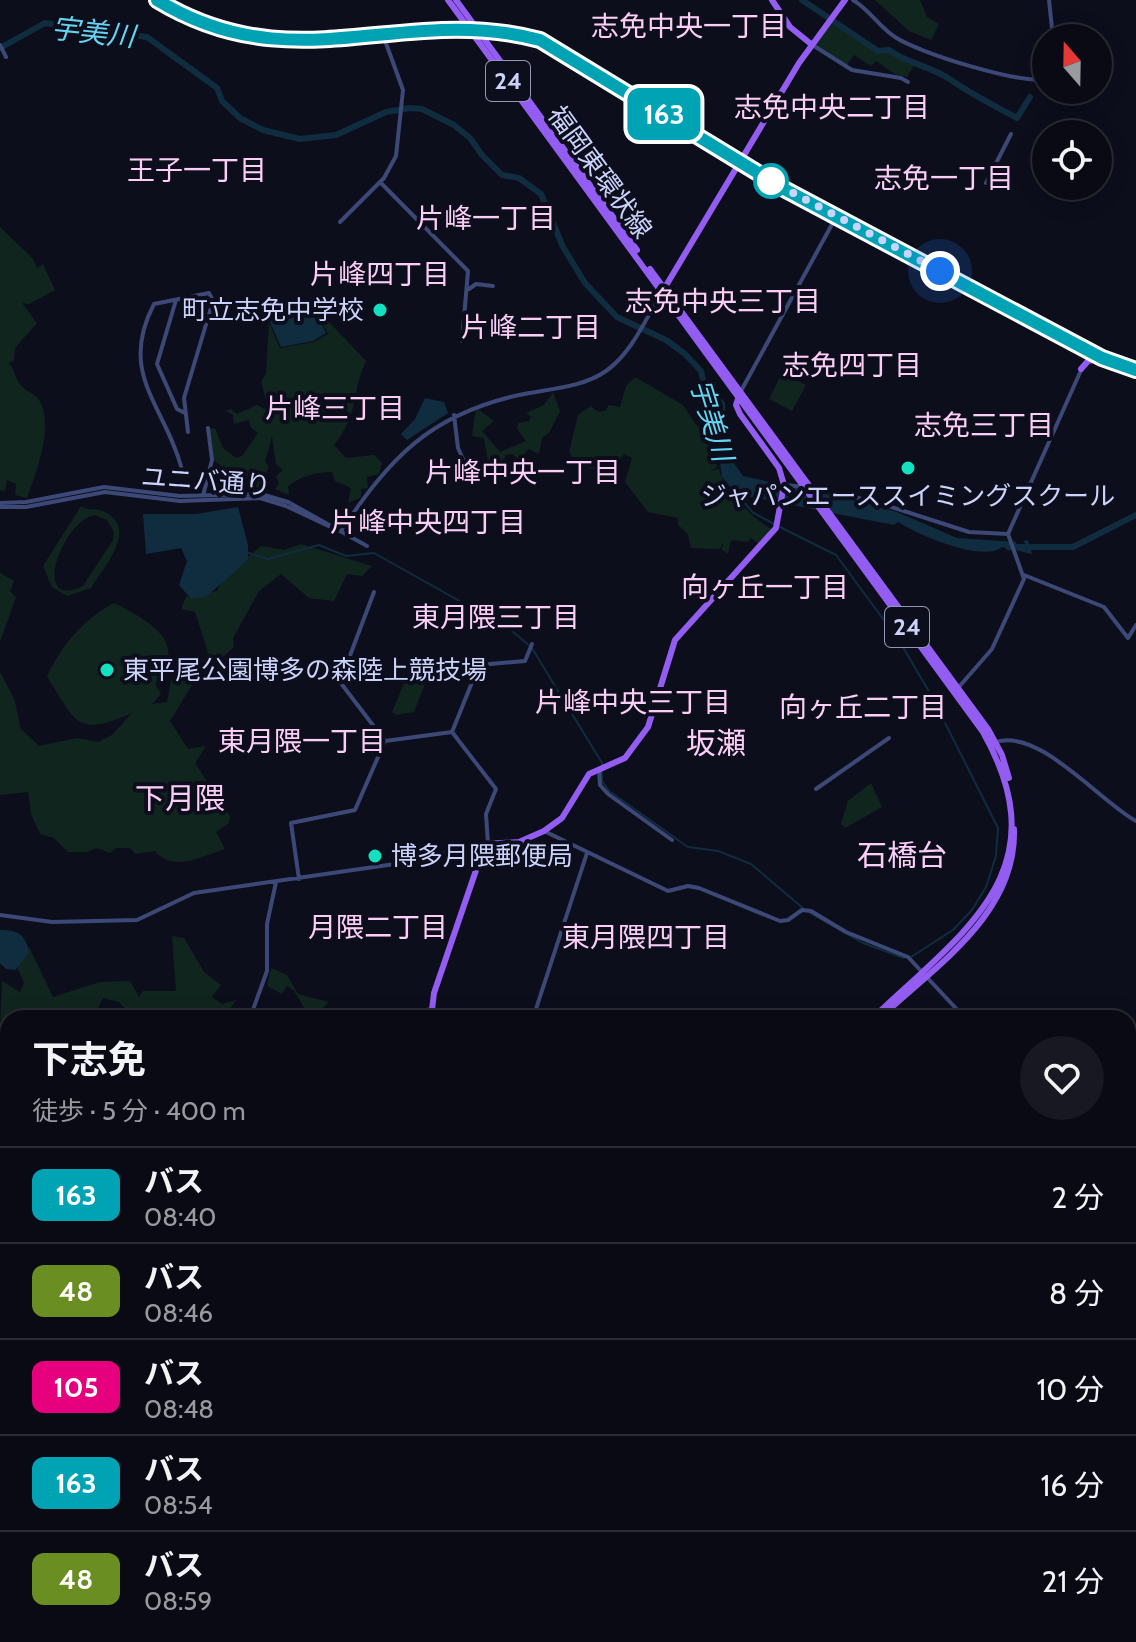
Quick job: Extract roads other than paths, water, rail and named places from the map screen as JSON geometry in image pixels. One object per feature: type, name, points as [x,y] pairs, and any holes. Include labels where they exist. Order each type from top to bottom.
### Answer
[{"type":"main road","points":[[157,0],[215,28],[274,41],[330,41],[474,28],[540,40],[740,163],[1102,358],[1136,370]]},
{"type":"main road","name":"福岡東環状線","points":[[448,0],[474,28]]},
{"type":"main road","name":"福岡東環状線","points":[[456,0],[808,488]]},
{"type":"main road","points":[[772,0],[790,27],[811,44]]},
{"type":"main road","name":"福岡東環状線","points":[[664,290],[811,44],[845,0]]},
{"type":"main road","points":[[1081,369],[1088,361],[1102,358]]},
{"type":"main road","name":"福岡東環状線","points":[[740,394],[736,405],[740,414],[779,468],[784,486]]},
{"type":"main road","points":[[431,1009],[442,966],[486,844],[519,842],[544,831],[562,818],[583,782],[599,768],[625,758],[644,736],[675,640],[777,525],[784,486]]},
{"type":"main road","name":"24","points":[[808,488],[993,744],[1008,772],[1013,803],[1015,845],[996,900],[978,926],[882,1010]]},
{"type":"main road","name":"24","points":[[888,1010],[923,974]]},
{"type":"street","points":[[853,0],[872,13],[883,28],[909,44],[1018,79],[1032,79]]},
{"type":"street","points":[[1049,0],[1052,24]]},
{"type":"street","points":[[340,222],[394,164],[401,119],[401,81],[383,35]]},
{"type":"street","points":[[811,44],[853,70],[901,78],[908,82]]},
{"type":"street","points":[[0,45],[6,57]]},
{"type":"street","points":[[986,183],[1011,134]]},
{"type":"street","points":[[380,182],[481,285]]},
{"type":"street","points":[[740,394],[836,216]]},
{"type":"street","points":[[462,341],[468,271]]},
{"type":"street","points":[[468,291],[471,285],[493,286]]},
{"type":"street","points":[[341,531],[396,457],[422,434],[454,415],[491,401],[589,380],[619,360],[664,290]]},
{"type":"street","points":[[182,470],[175,446],[148,394],[140,357],[143,324],[154,304],[209,293],[214,297],[187,385],[185,413],[188,432]]},
{"type":"street","points":[[176,299],[157,364],[177,409],[185,413]]},
{"type":"street","points":[[1090,351],[1008,535],[1024,575],[1104,607],[1128,638],[1136,625]]},
{"type":"street","points":[[454,415],[458,448],[468,470]]},
{"type":"street","points":[[202,498],[212,460],[208,428]]},
{"type":"street","points":[[784,486],[876,502],[969,532],[1008,535]]},
{"type":"street","name":"ユニバ通り","points":[[0,505],[26,505],[104,487],[202,498],[243,493],[276,497],[367,546]]},
{"type":"street","points":[[956,691],[993,647],[1024,575]]},
{"type":"street","points":[[374,592],[340,682],[385,741]]},
{"type":"street","points":[[452,732],[479,665],[525,661],[532,644]]},
{"type":"street","points":[[385,741],[452,732]]},
{"type":"street","points":[[0,915],[52,922],[122,922],[149,916],[194,893],[415,861],[486,844],[486,814],[496,789],[452,732]]},
{"type":"street","points":[[816,789],[889,738]]},
{"type":"street","points":[[993,744],[1013,739],[1027,744],[1076,774],[1115,809],[1136,821]]},
{"type":"street","points":[[299,879],[291,823],[355,810],[385,741]]},
{"type":"street","points":[[599,768],[600,785],[608,794],[672,840]]},
{"type":"street","points":[[544,831],[668,891],[688,886],[699,888],[780,921],[788,920],[802,910],[811,911],[846,932],[897,952],[916,965],[957,1010]]},
{"type":"street","points":[[536,1010],[588,853]]},
{"type":"street","points":[[253,1010],[267,971],[267,924],[276,882]]},
{"type":"water","points":[[311,303],[326,333],[313,341],[281,347],[270,322],[275,308]]},
{"type":"water","points":[[710,382],[725,403],[729,456],[743,476],[866,503],[897,512],[957,538],[1016,542],[1017,548],[1027,546],[1023,541],[1028,540],[1032,554],[1002,547],[981,552],[966,550],[920,534],[898,522],[894,525],[736,494],[722,477],[716,432],[694,394]]},
{"type":"water","points":[[425,398],[444,402],[448,413],[407,440],[401,434],[415,419]]},
{"type":"water","points":[[238,507],[248,545],[248,560],[206,597],[191,599],[179,585],[187,561],[181,548],[146,554],[143,514],[196,514]]},
{"type":"water","points":[[0,930],[17,933],[26,942],[29,953],[15,970],[6,969],[0,963]]},
{"type":"waterway","points":[[802,0],[878,51],[889,50],[936,71],[1017,118],[1030,97]]},
{"type":"waterway","name":"宇美川","points":[[0,48],[45,23],[147,37],[217,88],[222,101],[240,118],[263,130],[300,139],[336,135],[386,112],[422,109],[454,125],[470,138],[502,175],[519,178],[541,194],[563,247],[585,283],[617,317],[666,340],[685,354],[701,371],[706,394]]},
{"type":"waterway","points":[[737,493],[752,512],[774,524]]},
{"type":"waterway","name":"宇美川","points":[[1008,547],[1073,547],[1136,515]]},
{"type":"waterway","points":[[780,527],[836,555],[900,642],[931,695],[998,828],[996,856],[986,887],[972,910],[953,930],[911,957]]},
{"type":"waterway","points":[[246,552],[268,559],[319,545],[346,556],[374,553],[511,630],[532,648],[602,763],[602,781],[609,791],[688,847],[718,851],[751,864],[804,909]]},
{"type":"waterway","points":[[810,913],[863,943],[904,958]]},
{"type":"place","name":"町立志免中学校","points":[[380,310]]},
{"type":"place","name":"ジャパンエーススイミングスクール","points":[[908,468]]},
{"type":"place","name":"東平尾公園博多の森陸上競技場","points":[[107,670]]},
{"type":"place","name":"博多月隈郵便局","points":[[375,856]]},
{"type":"district","name":"志免中央一丁目","points":[[689,26]]},
{"type":"district","name":"志免中央二丁目","points":[[832,107]]},
{"type":"district","name":"王子一丁目","points":[[197,170]]},
{"type":"district","name":"志免一丁目","points":[[944,178]]},
{"type":"district","name":"片峰一丁目","points":[[486,218]]},
{"type":"district","name":"片峰四丁目","points":[[380,274]]},
{"type":"district","name":"志免中央三丁目","points":[[723,301]]},
{"type":"district","name":"片峰二丁目","points":[[531,327]]},
{"type":"district","name":"志免四丁目","points":[[852,365]]},
{"type":"district","name":"片峰三丁目","points":[[335,408]]},
{"type":"district","name":"志免三丁目","points":[[984,425]]},
{"type":"district","name":"片峰中央一丁目","points":[[523,472]]},
{"type":"district","name":"片峰中央四丁目","points":[[428,522]]},
{"type":"district","name":"向ヶ丘一丁目","points":[[765,587]]},
{"type":"district","name":"東月隈三丁目","points":[[496,617]]},
{"type":"district","name":"片峰中央三丁目","points":[[633,702]]},
{"type":"district","name":"向ヶ丘二丁目","points":[[863,707]]},
{"type":"district","name":"東月隈一丁目","points":[[302,741]]},
{"type":"district","name":"坂瀬","points":[[716,744]]},
{"type":"district","name":"下月隈","points":[[180,799]]},
{"type":"district","name":"石橋台","points":[[902,856]]},
{"type":"district","name":"月隈二丁目","points":[[378,927]]},
{"type":"district","name":"東月隈四丁目","points":[[646,937]]}]
